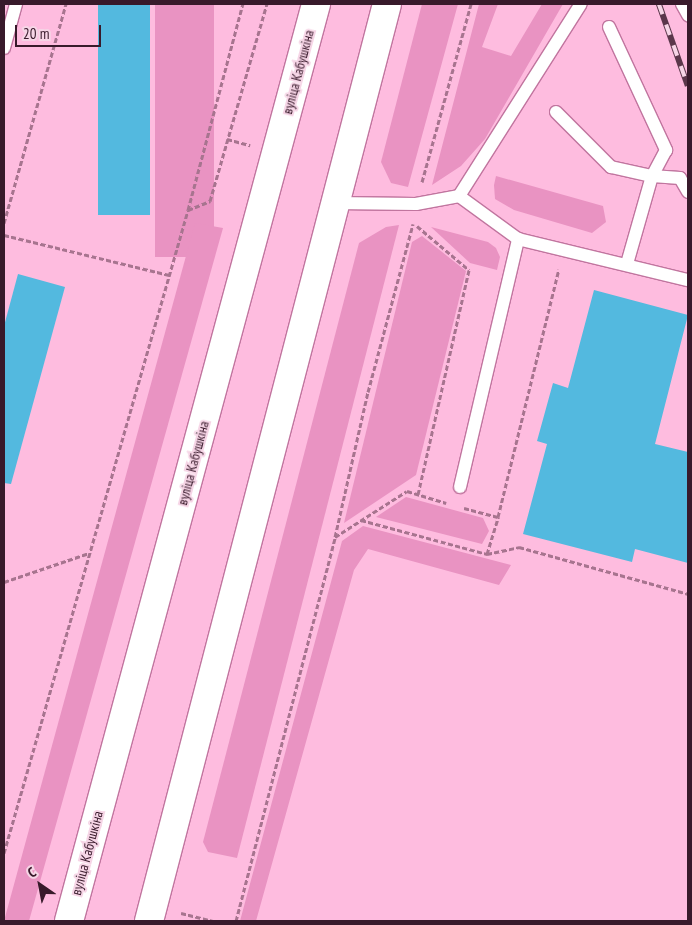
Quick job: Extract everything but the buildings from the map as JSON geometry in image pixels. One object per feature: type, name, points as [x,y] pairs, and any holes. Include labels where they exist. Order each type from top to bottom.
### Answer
[{"type":"main road","name":"вуліца Кабушкіна","points":[[69,921],[316,4]]},
{"type":"main road","points":[[149,921],[387,4]]},
{"type":"lane","points":[[4,48],[16,4]]},
{"type":"lane","points":[[459,196],[581,4]]},
{"type":"lane","points":[[682,4],[688,15]]},
{"type":"lane","points":[[609,27],[666,150],[652,176],[627,264]]},
{"type":"lane","points":[[556,112],[611,167],[652,176],[680,178],[688,192]]},
{"type":"lane","points":[[335,203],[416,204],[459,196],[518,239],[688,280]]},
{"type":"lane","points":[[460,487],[518,239]]},
{"type":"path","points":[[4,222],[66,4]]},
{"type":"path","points":[[4,853],[170,275],[243,4]]},
{"type":"path","points":[[188,210],[210,201],[267,4]]},
{"type":"path","points":[[416,204],[472,4]]},
{"type":"path","points":[[236,921],[334,537],[368,392],[413,223],[469,270],[418,495]]},
{"type":"path","points":[[4,235],[170,275]]},
{"type":"path","points":[[487,554],[498,517],[564,250]]},
{"type":"path","points":[[334,537],[407,491],[454,505]]},
{"type":"path","points":[[462,507],[498,517]]},
{"type":"path","points":[[361,520],[487,554],[519,547],[688,594]]},
{"type":"path","points":[[4,582],[90,553]]},
{"type":"path","points":[[203,918],[214,921]]},
{"type":"shaded area","points":[[155,4],[214,4],[214,257],[155,257]]},
{"type":"shaded area","points":[[422,4],[458,4],[408,187],[391,183],[381,162]]},
{"type":"shaded area","points":[[479,4],[498,4],[482,47],[511,56],[542,4],[563,4],[485,139],[461,166],[432,185]]},
{"type":"shaded area","points":[[496,176],[603,206],[606,222],[592,233],[514,210],[495,199],[494,185]]},
{"type":"shaded area","points":[[195,223],[223,228],[29,921],[4,921]]},
{"type":"shaded area","points":[[399,225],[237,858],[208,852],[203,842],[359,243],[386,227]]},
{"type":"shaded area","points":[[431,227],[488,242],[496,248],[500,257],[497,270],[470,263]]},
{"type":"shaded area","points":[[422,236],[466,271],[416,475],[344,523],[412,242]]},
{"type":"shaded area","points":[[406,497],[483,518],[489,531],[482,544],[376,517]]},
{"type":"shaded area","points":[[363,526],[511,565],[499,585],[368,549],[354,570],[256,921],[240,921],[342,541]]},
{"type":"railway","points":[[659,4],[688,86]]}]
